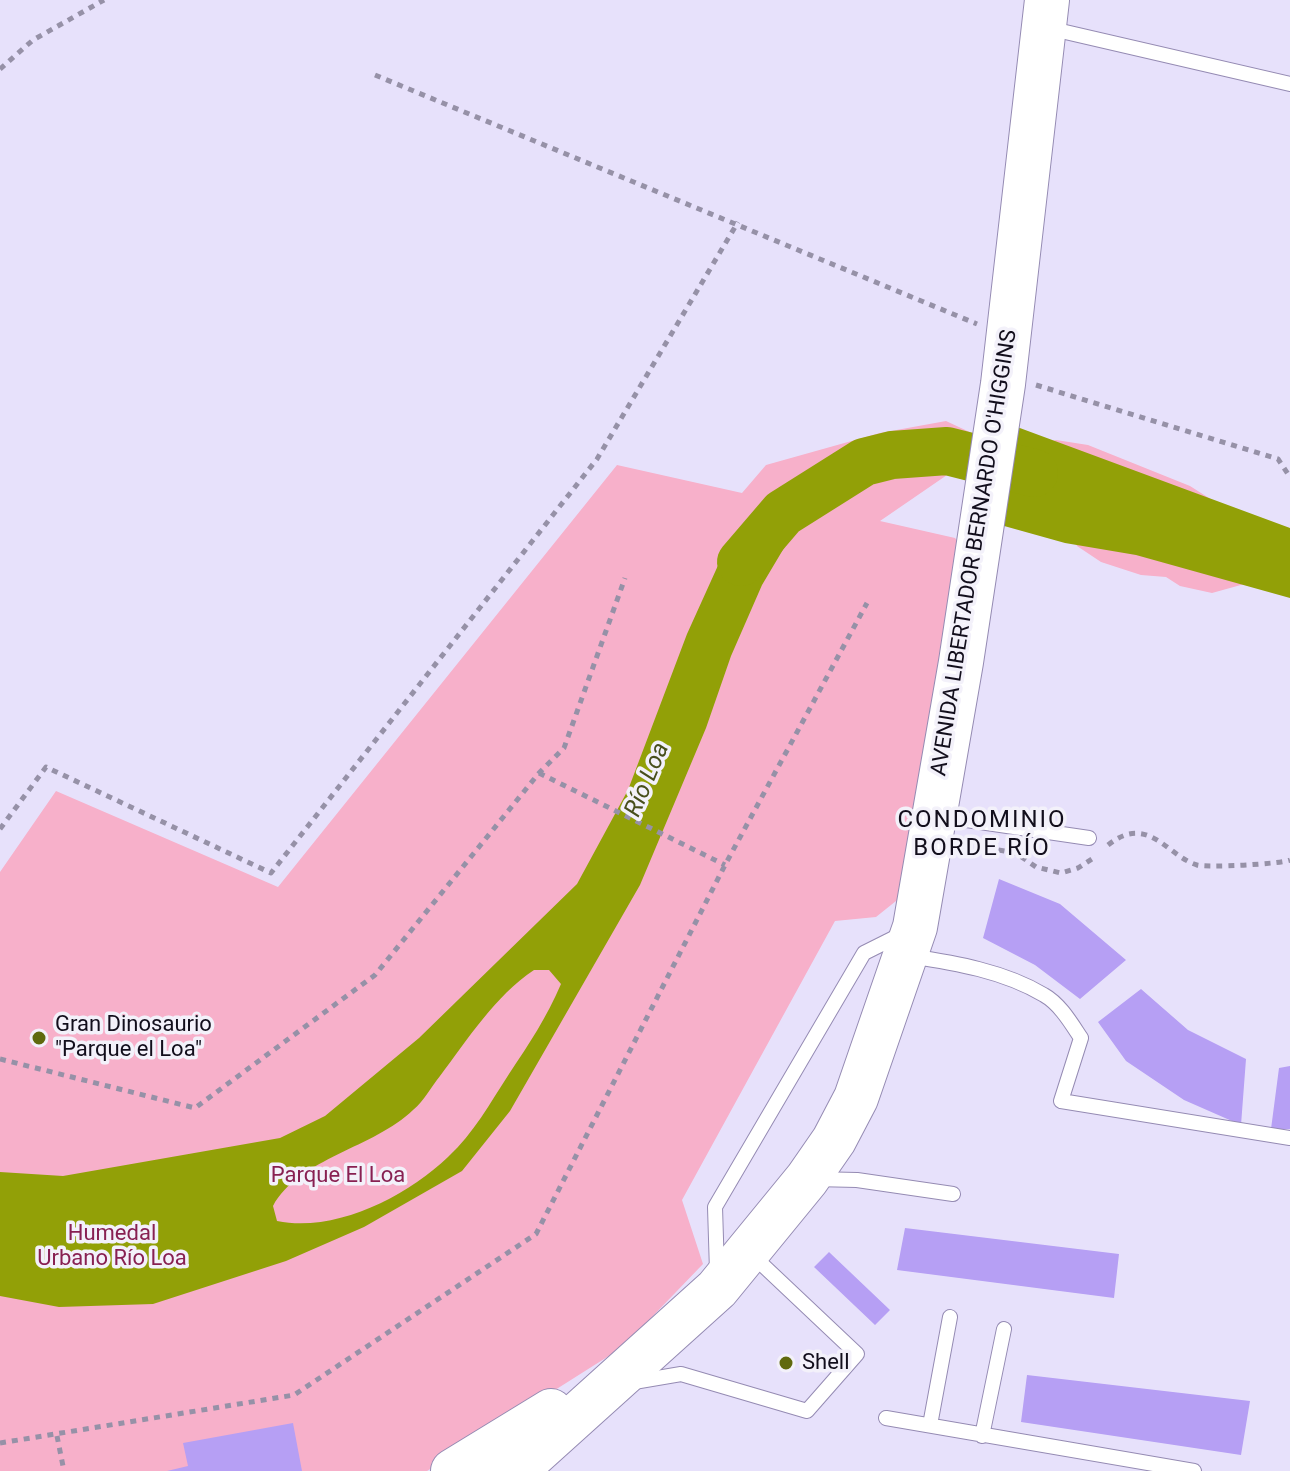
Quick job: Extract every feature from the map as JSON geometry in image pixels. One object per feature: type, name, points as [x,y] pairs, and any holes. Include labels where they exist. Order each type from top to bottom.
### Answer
[{"type":"main road","name":"AVENIDA LIBERTADOR BERNARDO O'HIGGINS","points":[[515,1471],[717,1289],[807,1179],[834,1140],[856,1098],[910,941],[934,815],[976,575],[1005,365],[1046,14]]},
{"type":"main road","name":"AVENIDA LIBERTADOR BERNARDO O'HIGGINS","points":[[453,1471],[646,1353]]},
{"type":"lane","points":[[1046,14],[1290,84]]},
{"type":"lane","points":[[934,815],[1089,838]]},
{"type":"lane","points":[[717,1289],[715,1207],[864,953],[910,941],[958,964],[1000,976],[1046,996],[1081,1038],[1061,1101],[1290,1138]]},
{"type":"lane","points":[[807,1179],[857,1180],[953,1194]]},
{"type":"lane","points":[[610,1386],[681,1374],[807,1411],[857,1354],[748,1252]]},
{"type":"lane","points":[[930,1425],[950,1317]]},
{"type":"lane","points":[[982,1436],[1004,1329]]},
{"type":"lane","points":[[886,1418],[1194,1471]]},
{"type":"path","points":[[0,69],[33,40],[104,0]]},
{"type":"path","points":[[375,75],[738,222],[1005,365],[1278,459],[1290,477]]},
{"type":"path","points":[[0,829],[46,767],[271,873],[597,459],[738,222]]},
{"type":"path","points":[[0,1059],[195,1108],[375,975],[539,773],[564,748],[625,578]]},
{"type":"path","points":[[0,1443],[294,1395],[536,1234],[725,865],[867,603]]},
{"type":"path","points":[[539,773],[725,865]]},
{"type":"path","points":[[997,849],[1016,853],[1036,867],[1061,873],[1088,862],[1114,841],[1137,834],[1168,844],[1190,863],[1214,868],[1290,860]]},
{"type":"path","points":[[57,1436],[64,1471]]},
{"type":"green space","name":"Parque El Loa","points":[[946,421],[976,435],[1033,445],[1056,440],[1088,445],[1190,486],[1242,519],[1266,578],[1212,593],[1180,586],[1166,577],[1141,575],[1101,562],[1077,546],[1065,517],[969,472],[947,475],[880,521],[955,538],[967,553],[911,889],[876,917],[835,921],[682,1200],[703,1264],[623,1347],[427,1471],[0,1471],[0,872],[56,791],[278,887],[617,465],[742,493],[766,465],[880,433]]},
{"type":"water","points":[[1009,424],[1290,528],[1290,598],[1136,555],[1065,543],[997,524]]},
{"type":"water","points":[[766,509],[783,513],[789,532],[731,656],[706,728],[640,885],[510,1111],[462,1171],[364,1227],[286,1261],[153,1304],[59,1307],[0,1296],[0,1172],[63,1176],[280,1138],[325,1116],[419,1038],[577,884],[628,790],[687,634],[725,550],[755,511]],"holes":[[[534,970],[549,970],[561,984],[550,1008],[481,1117],[448,1157],[412,1186],[346,1217],[322,1222],[277,1221],[273,1206],[300,1176],[397,1123],[413,1110],[507,992]]]},
{"type":"building","points":[[999,879],[1060,904],[1126,960],[1080,999],[1035,965],[983,938]]},
{"type":"building","points":[[1141,989],[1188,1030],[1246,1059],[1241,1125],[1184,1100],[1126,1061],[1098,1022]]},
{"type":"building","points":[[1290,1066],[1290,1129],[1271,1129],[1279,1068]]},
{"type":"building","points":[[905,1228],[1119,1254],[1114,1298],[897,1270]]},
{"type":"building","points":[[829,1252],[890,1310],[875,1325],[814,1267]]},
{"type":"building","points":[[1027,1375],[1250,1401],[1241,1455],[1021,1422]]},
{"type":"building","points":[[293,1423],[302,1471],[167,1471],[188,1466],[183,1443]]},
{"type":"waterway","name":"Río Loa","points":[[741,562],[783,513],[864,462],[892,455],[947,451],[1034,473]]},
{"type":"place","name":"Gran Dinosaurio \"Parque el Loa\"","points":[[39,1038]]},
{"type":"place","name":"Shell","points":[[786,1363]]},
{"type":"district","name":"CONDOMINIO BORDE RÍO","points":[[982,835]]},
{"type":"park label","name":"Humedal Urbano Río Loa","points":[[112,1246]]}]
